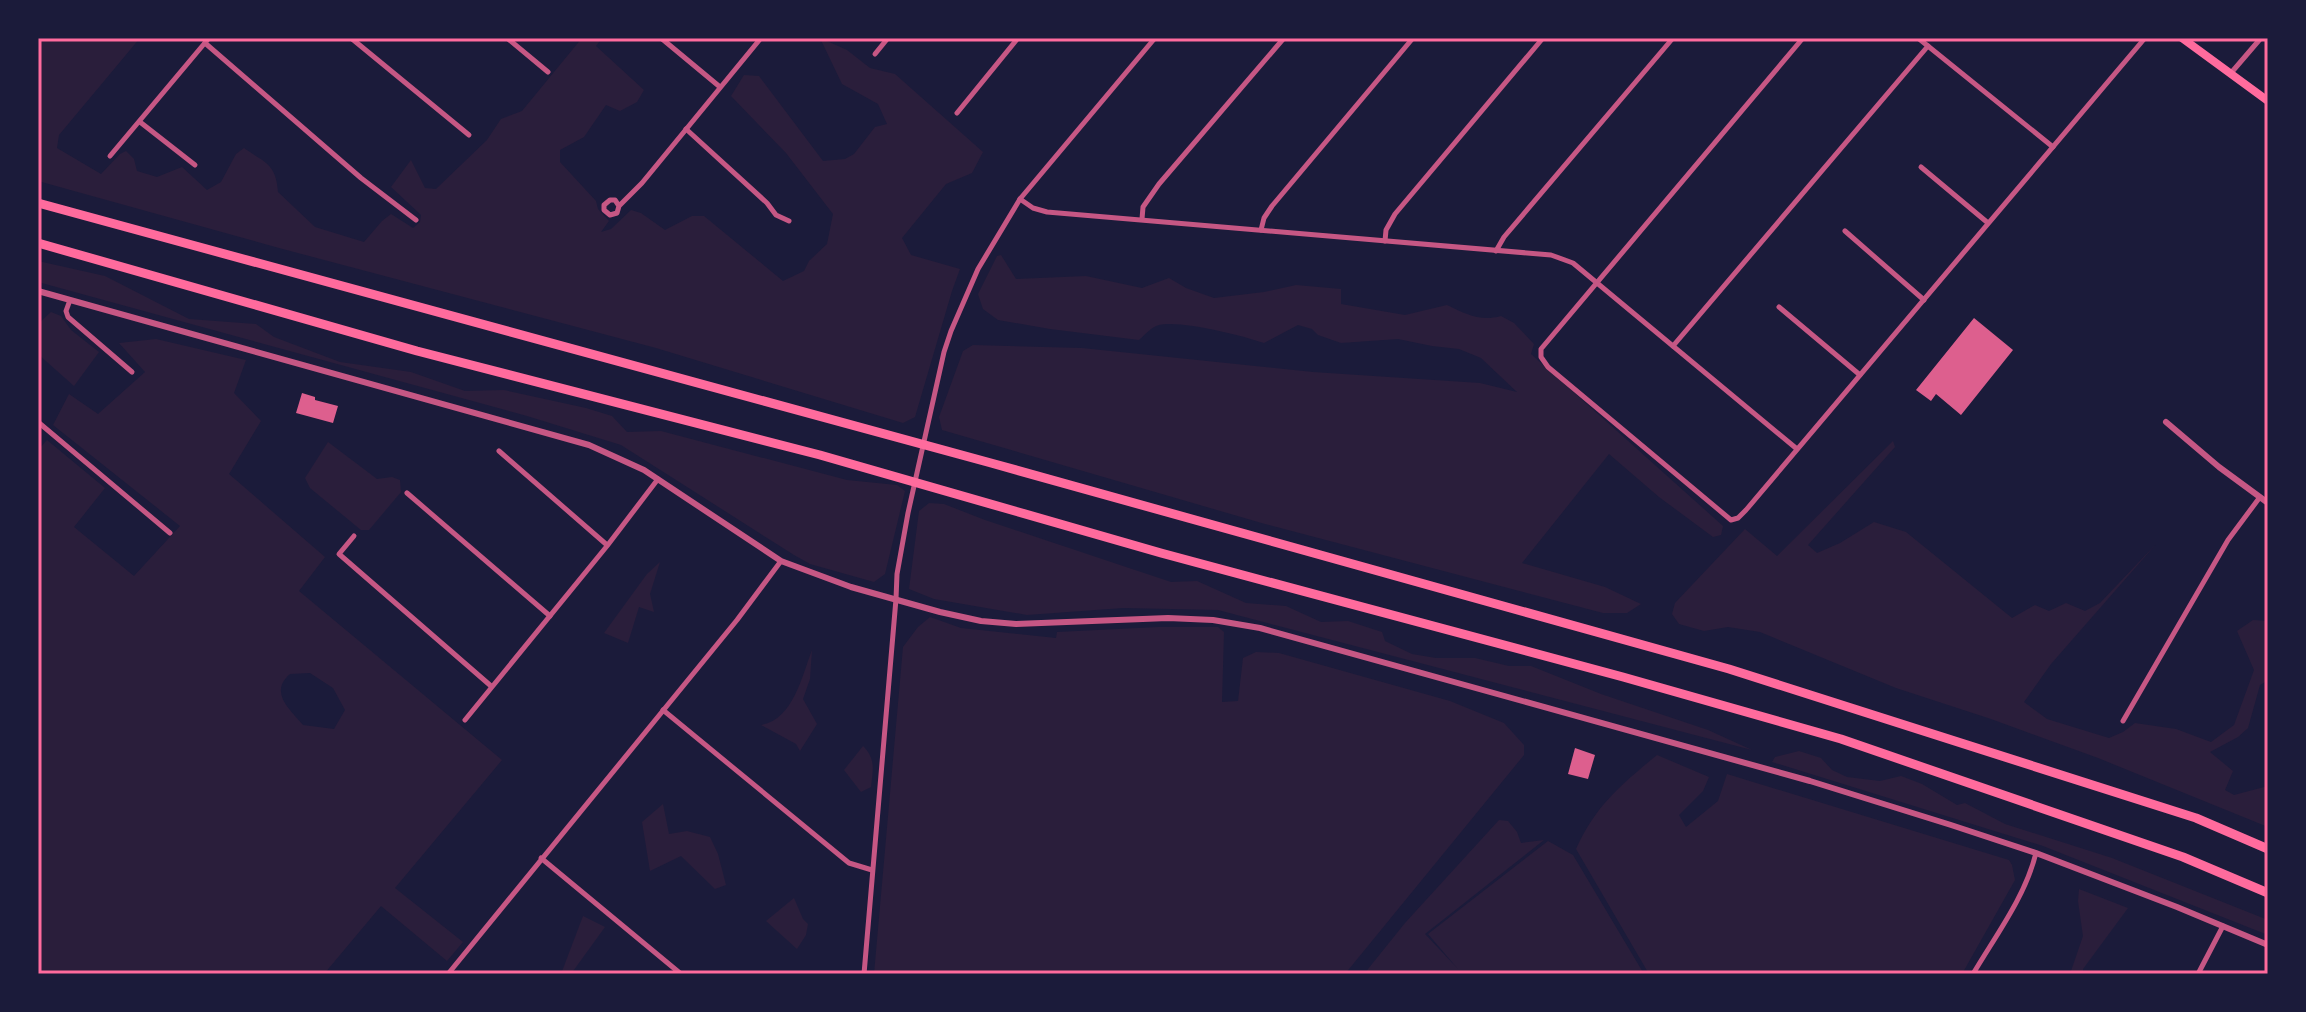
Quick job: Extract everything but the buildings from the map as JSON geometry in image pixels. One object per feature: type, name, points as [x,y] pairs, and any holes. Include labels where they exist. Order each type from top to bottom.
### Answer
[{"type":"highway","points":[[38,203],[976,458],[1729,669],[2196,818],[2268,849]]},
{"type":"highway","points":[[38,243],[417,351],[820,455],[1161,553],[1841,739],[2183,857],[2268,893]]},
{"type":"main road","points":[[2182,38],[2268,101]]},
{"type":"street","points":[[351,38],[469,135]]},
{"type":"street","points":[[507,38],[548,72]]},
{"type":"street","points":[[661,38],[720,87]]},
{"type":"street","points":[[619,206],[642,183],[761,38]]},
{"type":"street","points":[[875,54],[888,38]]},
{"type":"street","points":[[957,113],[1018,38]]},
{"type":"street","points":[[864,974],[897,574],[918,464],[951,331],[978,269],[1020,199],[1155,38]]},
{"type":"street","points":[[1142,219],[1143,207],[1159,184],[1284,38]]},
{"type":"street","points":[[1261,230],[1272,206],[1413,38]]},
{"type":"street","points":[[1385,241],[1386,230],[1395,214],[1543,38]]},
{"type":"street","points":[[1496,251],[1504,237],[1673,38]]},
{"type":"street","points":[[1803,38],[1541,349],[1541,357],[1548,367],[1731,520],[1746,510],[2145,38]]},
{"type":"street","points":[[1918,38],[2053,147]]},
{"type":"street","points":[[2231,73],[2261,38]]},
{"type":"street","points":[[110,156],[207,41],[361,178],[416,220]]},
{"type":"street","points":[[1673,346],[1928,46]]},
{"type":"street","points":[[140,122],[195,165]]},
{"type":"street","points":[[686,129],[767,203],[776,215],[789,221]]},
{"type":"street","points":[[1921,167],[1988,223]]},
{"type":"street","points":[[1020,199],[1033,208],[1047,212],[1551,255],[1573,263],[1797,449]]},
{"type":"street","points":[[1845,231],[1924,300]]},
{"type":"street","points":[[38,291],[569,438],[614,455],[658,479],[781,561],[840,583],[959,617],[998,623],[1033,625],[1168,618],[1213,620],[1260,628],[1810,781],[2036,853],[2268,945]]},
{"type":"street","points":[[70,300],[66,311],[68,317],[132,372]]},
{"type":"street","points":[[1779,307],[1860,375]]},
{"type":"street","points":[[38,422],[170,533]]},
{"type":"street","points":[[2166,422],[2268,503]]},
{"type":"street","points":[[499,451],[607,546]]},
{"type":"street","points":[[465,720],[658,479]]},
{"type":"street","points":[[407,493],[550,616]]},
{"type":"street","points":[[2123,721],[2228,540],[2260,497]]},
{"type":"street","points":[[354,536],[339,554],[491,686]]},
{"type":"street","points":[[448,974],[737,620],[781,561]]},
{"type":"street","points":[[663,710],[849,863],[872,870]]},
{"type":"street","points":[[1973,974],[2020,894],[2036,853]]},
{"type":"street","points":[[541,858],[681,974]]},
{"type":"street","points":[[2198,974],[2223,926]]},
{"type":"shaded area","points":[[38,38],[140,38],[59,135],[57,148],[101,174],[126,151],[134,159],[137,171],[157,177],[182,167],[207,190],[221,182],[236,154],[244,148],[272,169],[278,192],[315,227],[364,242],[391,214],[413,228],[420,222],[421,215],[391,187],[411,160],[425,188],[436,189],[487,140],[501,119],[522,111],[582,38],[602,38],[596,46],[644,90],[637,102],[620,111],[606,105],[584,137],[560,150],[560,162],[596,201],[598,209],[609,221],[601,232],[611,229],[631,210],[641,213],[665,230],[692,216],[704,216],[783,281],[804,271],[809,261],[827,244],[833,214],[786,153],[731,96],[744,75],[759,76],[823,161],[845,159],[854,154],[875,127],[887,124],[878,104],[842,84],[820,38],[847,50],[870,68],[895,74],[983,152],[972,173],[946,184],[902,238],[911,255],[960,269],[915,417],[903,423],[656,348],[38,181]]},
{"type":"shaded area","points":[[1001,255],[1016,279],[1086,276],[1142,288],[1169,278],[1214,298],[1296,285],[1341,289],[1341,304],[1405,315],[1447,305],[1480,318],[1501,316],[1514,323],[1534,344],[1531,354],[1723,526],[1721,535],[1713,537],[1659,497],[1609,454],[1522,563],[1605,587],[1641,604],[1627,613],[1603,613],[1265,524],[942,430],[939,417],[963,351],[973,345],[1082,348],[1313,372],[1480,383],[1517,392],[1481,358],[1459,349],[1398,339],[1341,343],[1298,325],[1264,343],[1196,326],[1156,326],[1139,340],[998,320],[983,309],[978,294],[997,256]]},
{"type":"shaded area","points":[[38,261],[105,276],[189,319],[256,324],[274,337],[340,362],[411,372],[465,391],[504,390],[586,408],[612,416],[627,432],[661,431],[847,480],[897,485],[905,491],[885,574],[874,582],[810,564],[621,445],[527,416],[38,282]]},
{"type":"shaded area","points":[[51,312],[61,316],[71,330],[99,352],[74,386],[38,354],[38,324]]},
{"type":"shaded area","points":[[156,339],[246,360],[234,393],[261,421],[229,474],[325,557],[299,591],[502,760],[395,888],[463,942],[447,961],[381,906],[324,974],[38,974],[38,450],[47,440],[105,488],[74,527],[134,576],[180,526],[53,425],[69,394],[98,414],[145,372],[119,343]],"holes":[[[310,673],[333,688],[345,710],[334,729],[303,725],[287,707],[281,694],[281,687],[290,674]]]},
{"type":"shaded area","points":[[1893,441],[1895,447],[1808,545],[1817,553],[1874,522],[1906,532],[2012,618],[2035,605],[2049,611],[2066,603],[2085,611],[2100,603],[2156,544],[2051,664],[2024,702],[2047,719],[2109,738],[2135,723],[2176,729],[2211,742],[2234,725],[2254,670],[2237,631],[2253,620],[2268,621],[2268,680],[2260,685],[2248,728],[2210,752],[2233,771],[2225,790],[2234,795],[2268,786],[2268,827],[2098,758],[1896,688],[1760,632],[1728,627],[1704,631],[1679,624],[1672,614],[1675,603],[1745,529],[1777,556]]},
{"type":"shaded area","points":[[328,442],[377,479],[392,477],[400,480],[401,492],[369,530],[361,530],[310,488],[305,478]]},
{"type":"shaded area","points":[[929,503],[944,504],[1171,582],[1197,581],[1246,603],[1286,606],[1321,622],[1348,621],[1382,632],[1385,641],[1412,654],[1531,666],[1601,694],[1708,730],[1752,750],[1218,610],[1123,608],[1027,615],[934,599],[909,589],[919,511]]},
{"type":"shaded area","points":[[660,562],[650,594],[654,612],[639,607],[628,643],[604,633],[647,574]]},
{"type":"shaded area","points":[[930,617],[961,628],[1056,638],[1057,632],[1218,627],[1224,632],[1222,702],[1238,701],[1243,658],[1256,652],[1279,653],[1450,701],[1504,723],[1524,745],[1524,755],[1345,974],[874,974],[903,647]]},
{"type":"shaded area","points":[[812,650],[810,679],[803,699],[817,724],[800,751],[796,744],[761,725],[781,715],[789,706]]},
{"type":"shaded area","points":[[863,746],[872,760],[873,770],[871,787],[861,792],[844,770]]},
{"type":"shaded area","points":[[1799,751],[1821,758],[1832,770],[1847,777],[1880,781],[1901,776],[1922,784],[1957,805],[1965,803],[2005,824],[2112,858],[2268,920],[2268,935],[2043,846],[1772,762],[1775,757]]},
{"type":"shaded area","points":[[1657,755],[1709,777],[1703,791],[1679,815],[1686,827],[1718,801],[1727,774],[2009,860],[2015,880],[1962,974],[1649,974],[1576,849],[1601,808]]},
{"type":"shaded area","points":[[663,804],[669,834],[687,831],[710,837],[726,885],[715,889],[681,856],[650,871],[642,822]]},
{"type":"shaded area","points":[[1499,820],[1508,821],[1521,843],[1544,840],[1425,934],[1458,969],[1428,934],[1548,841],[1573,855],[1644,974],[1364,974],[1405,923]]},
{"type":"shaded area","points":[[2079,889],[2128,908],[2083,969],[2083,974],[2070,974],[2083,936]]},
{"type":"shaded area","points":[[794,898],[808,924],[806,935],[797,949],[766,921]]},
{"type":"shaded area","points":[[583,916],[605,927],[571,974],[561,974]]}]
